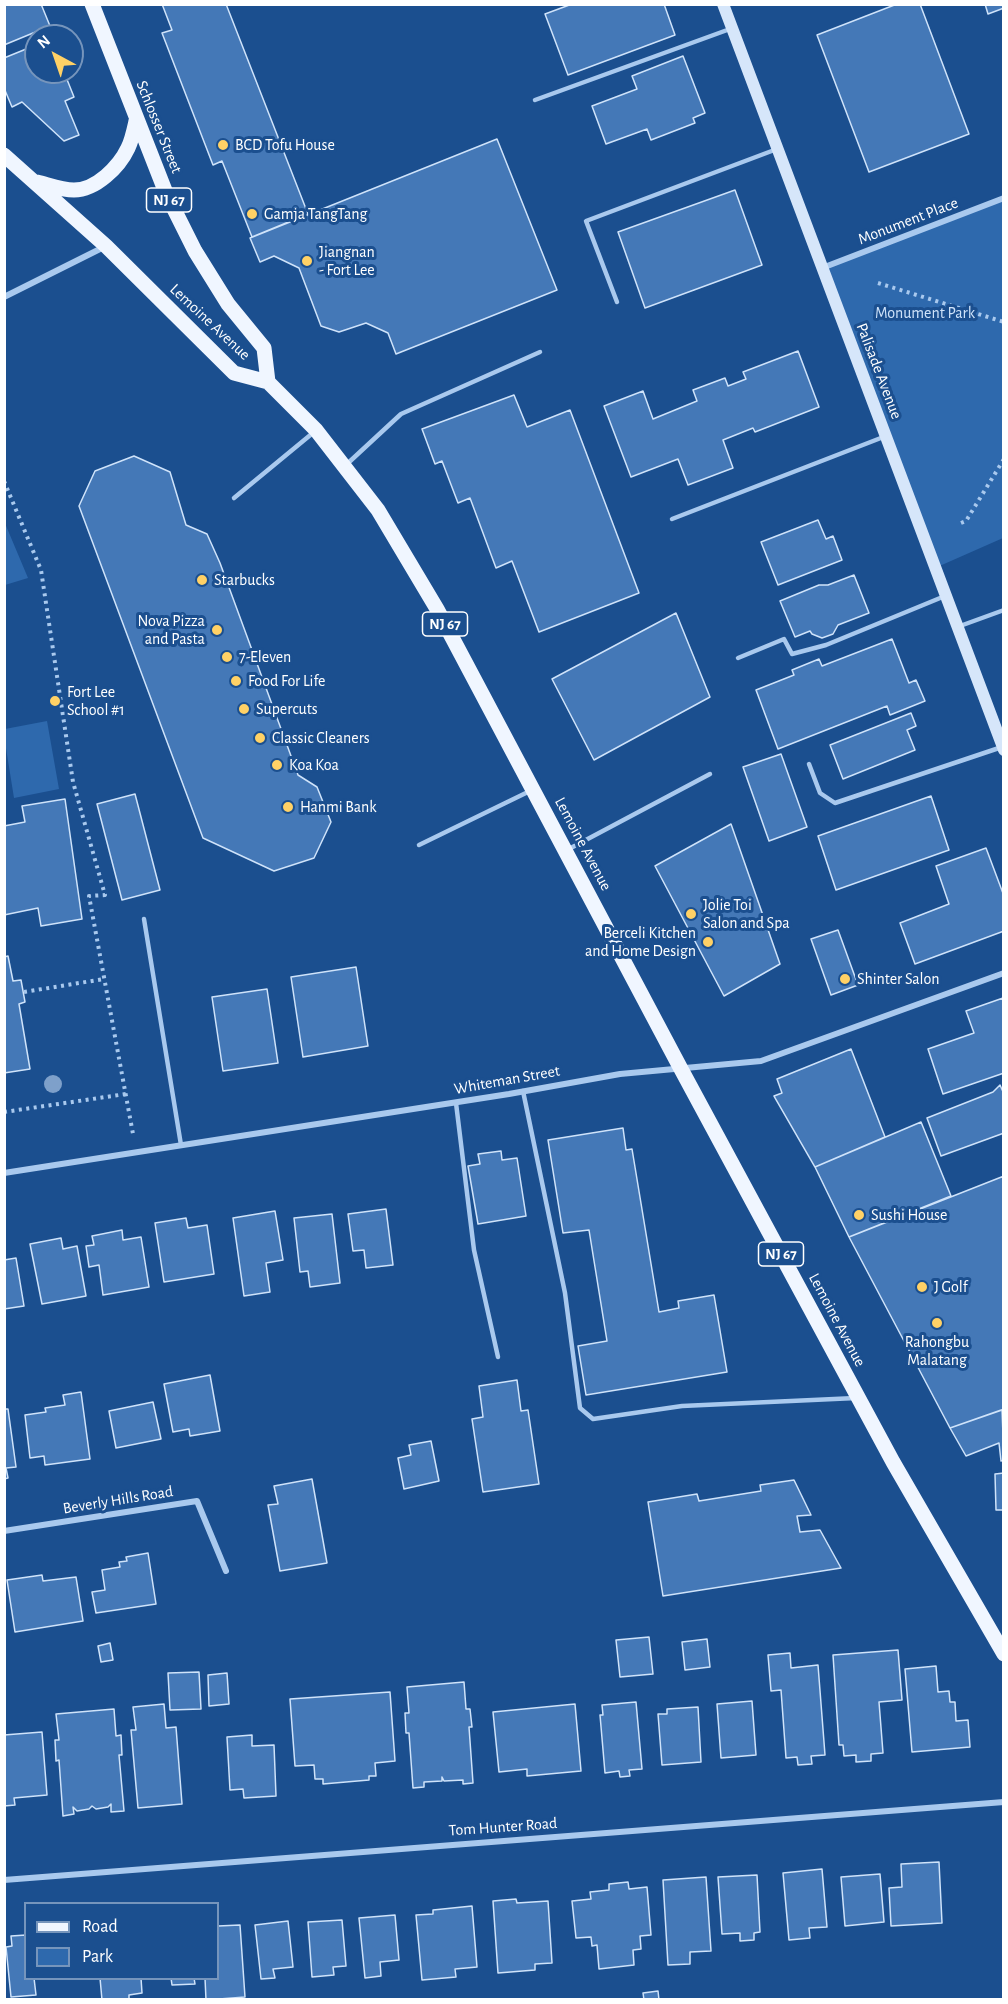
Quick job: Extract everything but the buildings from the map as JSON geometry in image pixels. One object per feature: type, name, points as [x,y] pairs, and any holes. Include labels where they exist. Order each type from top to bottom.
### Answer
[{"type":"main road","name":"Schlosser Street","points":[[93,4],[136,121],[166,193],[195,251],[228,304],[264,348],[268,382]]},
{"type":"main road","points":[[32,180],[74,190],[86,188],[98,182],[118,165],[128,148],[136,121]]},
{"type":"main road","name":"Lemoine Avenue","points":[[4,155],[106,246],[234,374],[268,382],[316,430],[378,510],[415,570],[859,1398],[1004,1654]]},
{"type":"street","name":"Palisade Avenue","points":[[723,4],[1003,748]]},
{"type":"street","name":"Monument Place","points":[[822,268],[1004,198]]},
{"type":"street","points":[[4,297],[106,246]]},
{"type":"street","name":"Whiteman Street","points":[[4,1173],[620,1074],[761,1061],[1004,974]]},
{"type":"street","name":"Beverly Hills Road","points":[[4,1531],[197,1501],[226,1571]]},
{"type":"street","name":"Tom Hunter Road","points":[[4,1880],[1004,1802]]},
{"type":"lane","points":[[535,100],[732,28]]},
{"type":"lane","points":[[617,302],[586,221],[777,149]]},
{"type":"lane","points":[[345,466],[401,414],[540,352]]},
{"type":"lane","points":[[234,498],[316,430]]},
{"type":"lane","points":[[672,519],[885,436]]},
{"type":"lane","points":[[738,657],[784,639],[792,654],[826,645],[945,596]]},
{"type":"lane","points":[[957,627],[1004,610]]},
{"type":"lane","points":[[809,764],[820,794],[835,803],[1003,748]]},
{"type":"lane","points":[[565,851],[710,774]]},
{"type":"lane","points":[[419,845],[534,790]]},
{"type":"lane","points":[[144,919],[181,1145]]},
{"type":"lane","points":[[523,1091],[565,1293],[580,1408],[593,1419],[682,1406],[859,1398]]},
{"type":"lane","points":[[456,1102],[474,1250],[498,1357]]},
{"type":"path","points":[[878,283],[1004,322]]},
{"type":"path","points":[[961,523],[966,521],[1004,459]]},
{"type":"path","points":[[4,481],[41,570],[73,782],[105,895],[89,896],[137,1152]]},
{"type":"path","points":[[24,992],[104,978]]},
{"type":"path","points":[[4,1112],[126,1094]]},
{"type":"green space","name":"Monument Park","points":[[1003,198],[1003,538],[935,568],[822,268]]},
{"type":"green space","points":[[4,521],[28,578],[5,585],[4,585]]},
{"type":"green space","points":[[47,721],[59,789],[14,798],[5,729]]},
{"type":"place","name":"BCD Tofu House","points":[[223,145]]},
{"type":"place","name":"Gamja TangTang","points":[[252,214]]},
{"type":"place","name":"Jiangnan - Fort Lee","points":[[307,261]]},
{"type":"place","name":"Starbucks","points":[[202,580]]},
{"type":"place","name":"Nova Pizza and Pasta","points":[[217,630]]},
{"type":"place","name":"7-Eleven","points":[[227,657]]},
{"type":"place","name":"Food For Life","points":[[236,681]]},
{"type":"place","name":"Fort Lee School #1","points":[[55,701]]},
{"type":"place","name":"Supercuts","points":[[244,709]]},
{"type":"place","name":"Classic Cleaners","points":[[260,738]]},
{"type":"place","name":"Koa Koa","points":[[277,765]]},
{"type":"place","name":"Hanmi Bank","points":[[288,807]]},
{"type":"place","name":"Jolie Toi Salon and Spa","points":[[691,914]]},
{"type":"place","name":"Berceli Kitchen and Home Design","points":[[708,942]]},
{"type":"place","name":"Shinter Salon","points":[[845,979]]},
{"type":"place","name":"Sushi House","points":[[859,1215]]},
{"type":"place","name":"J Golf","points":[[922,1287]]},
{"type":"place","name":"Rahongbu Malatang","points":[[937,1323]]}]
